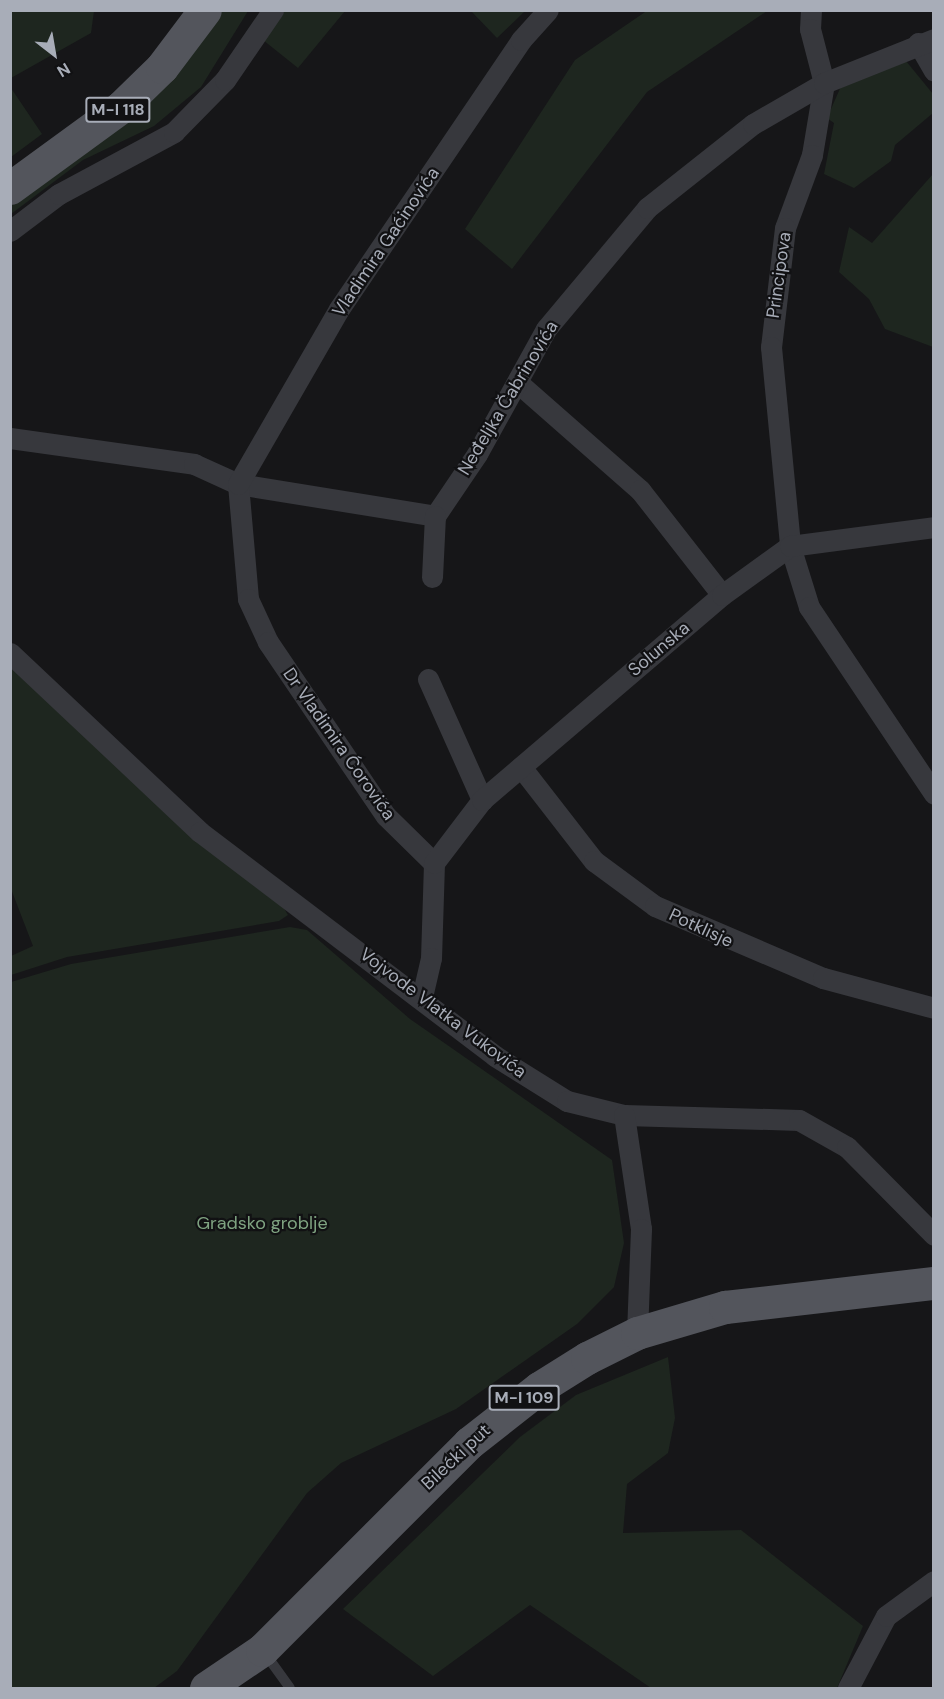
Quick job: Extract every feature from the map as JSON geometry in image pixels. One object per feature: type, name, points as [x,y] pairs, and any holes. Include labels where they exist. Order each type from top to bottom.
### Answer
[{"type":"main road","name":"M-I 118","points":[[10,188],[121,107],[162,67],[205,10]]},
{"type":"main road","name":"Bilećki put","points":[[206,1689],[262,1650],[469,1443],[539,1388],[637,1333],[725,1307],[933,1282]]},
{"type":"street","points":[[10,231],[59,194],[174,132],[225,80],[273,10]]},
{"type":"street","name":"Vladimira Gaćinovića","points":[[238,484],[339,309],[522,40],[548,10]]},
{"type":"street","name":"Principova","points":[[790,546],[771,347],[774,287],[785,228],[812,155],[824,83],[810,29],[811,10]]},
{"type":"street","points":[[926,41],[933,71]]},
{"type":"street","name":"Neđeljka Čabrinovića","points":[[435,516],[517,382],[546,328],[647,208],[753,124],[824,83],[926,41]]},
{"type":"street","points":[[517,382],[640,490],[722,595]]},
{"type":"street","points":[[10,438],[194,464],[238,484],[435,516],[432,577]]},
{"type":"street","name":"Dr Vladimira Ćorovića","points":[[238,484],[248,599],[268,642],[386,816],[434,863]]},
{"type":"street","name":"Solunska","points":[[434,863],[482,800],[722,595],[790,546],[933,527]]},
{"type":"street","points":[[790,546],[809,607],[933,794]]},
{"type":"street","name":"Vojvode Vlatka Vukovića","points":[[10,652],[200,832],[422,996],[495,1056],[567,1101],[624,1115],[799,1120],[847,1147],[933,1235]]},
{"type":"street","points":[[428,679],[482,800]]},
{"type":"street","name":"Potklisje","points":[[521,767],[594,861],[656,906],[824,978],[933,1008]]},
{"type":"street","points":[[422,996],[431,958],[434,863]]},
{"type":"street","points":[[624,1115],[641,1229],[637,1333]]},
{"type":"street","points":[[848,1689],[886,1616],[933,1581]]},
{"type":"lane","points":[[262,1650],[290,1689]]},
{"type":"green space","points":[[11,10],[94,10],[91,33],[11,78]]},
{"type":"green space","points":[[648,10],[767,11],[647,92],[512,269],[465,229],[575,60]]},
{"type":"green space","points":[[213,11],[248,11],[201,87],[154,126],[83,160],[11,214],[10,200]]},
{"type":"green space","points":[[282,11],[345,11],[298,68],[263,40]]},
{"type":"green space","points":[[471,11],[525,11],[497,38]]},
{"type":"green space","points":[[897,50],[933,94],[933,113],[895,145],[891,161],[854,188],[824,174],[834,123],[827,118],[846,75]]},
{"type":"green space","points":[[11,88],[42,134],[10,157]]},
{"type":"green space","points":[[933,174],[933,347],[885,329],[869,299],[839,272],[849,227],[872,243]]},
{"type":"green space","points":[[10,661],[280,902],[288,915],[279,921],[67,957],[11,975],[11,956],[33,946],[11,889]]},
{"type":"green space","name":"Gradsko groblje","points":[[290,927],[307,930],[410,1019],[612,1160],[624,1243],[614,1287],[577,1324],[456,1409],[341,1463],[307,1493],[177,1671],[154,1688],[11,1688],[11,982],[71,964]]},
{"type":"green space","points":[[668,1357],[675,1418],[668,1453],[627,1484],[623,1533],[741,1530],[863,1626],[837,1688],[651,1688],[530,1605],[433,1676],[343,1609],[520,1437],[576,1395]]}]
